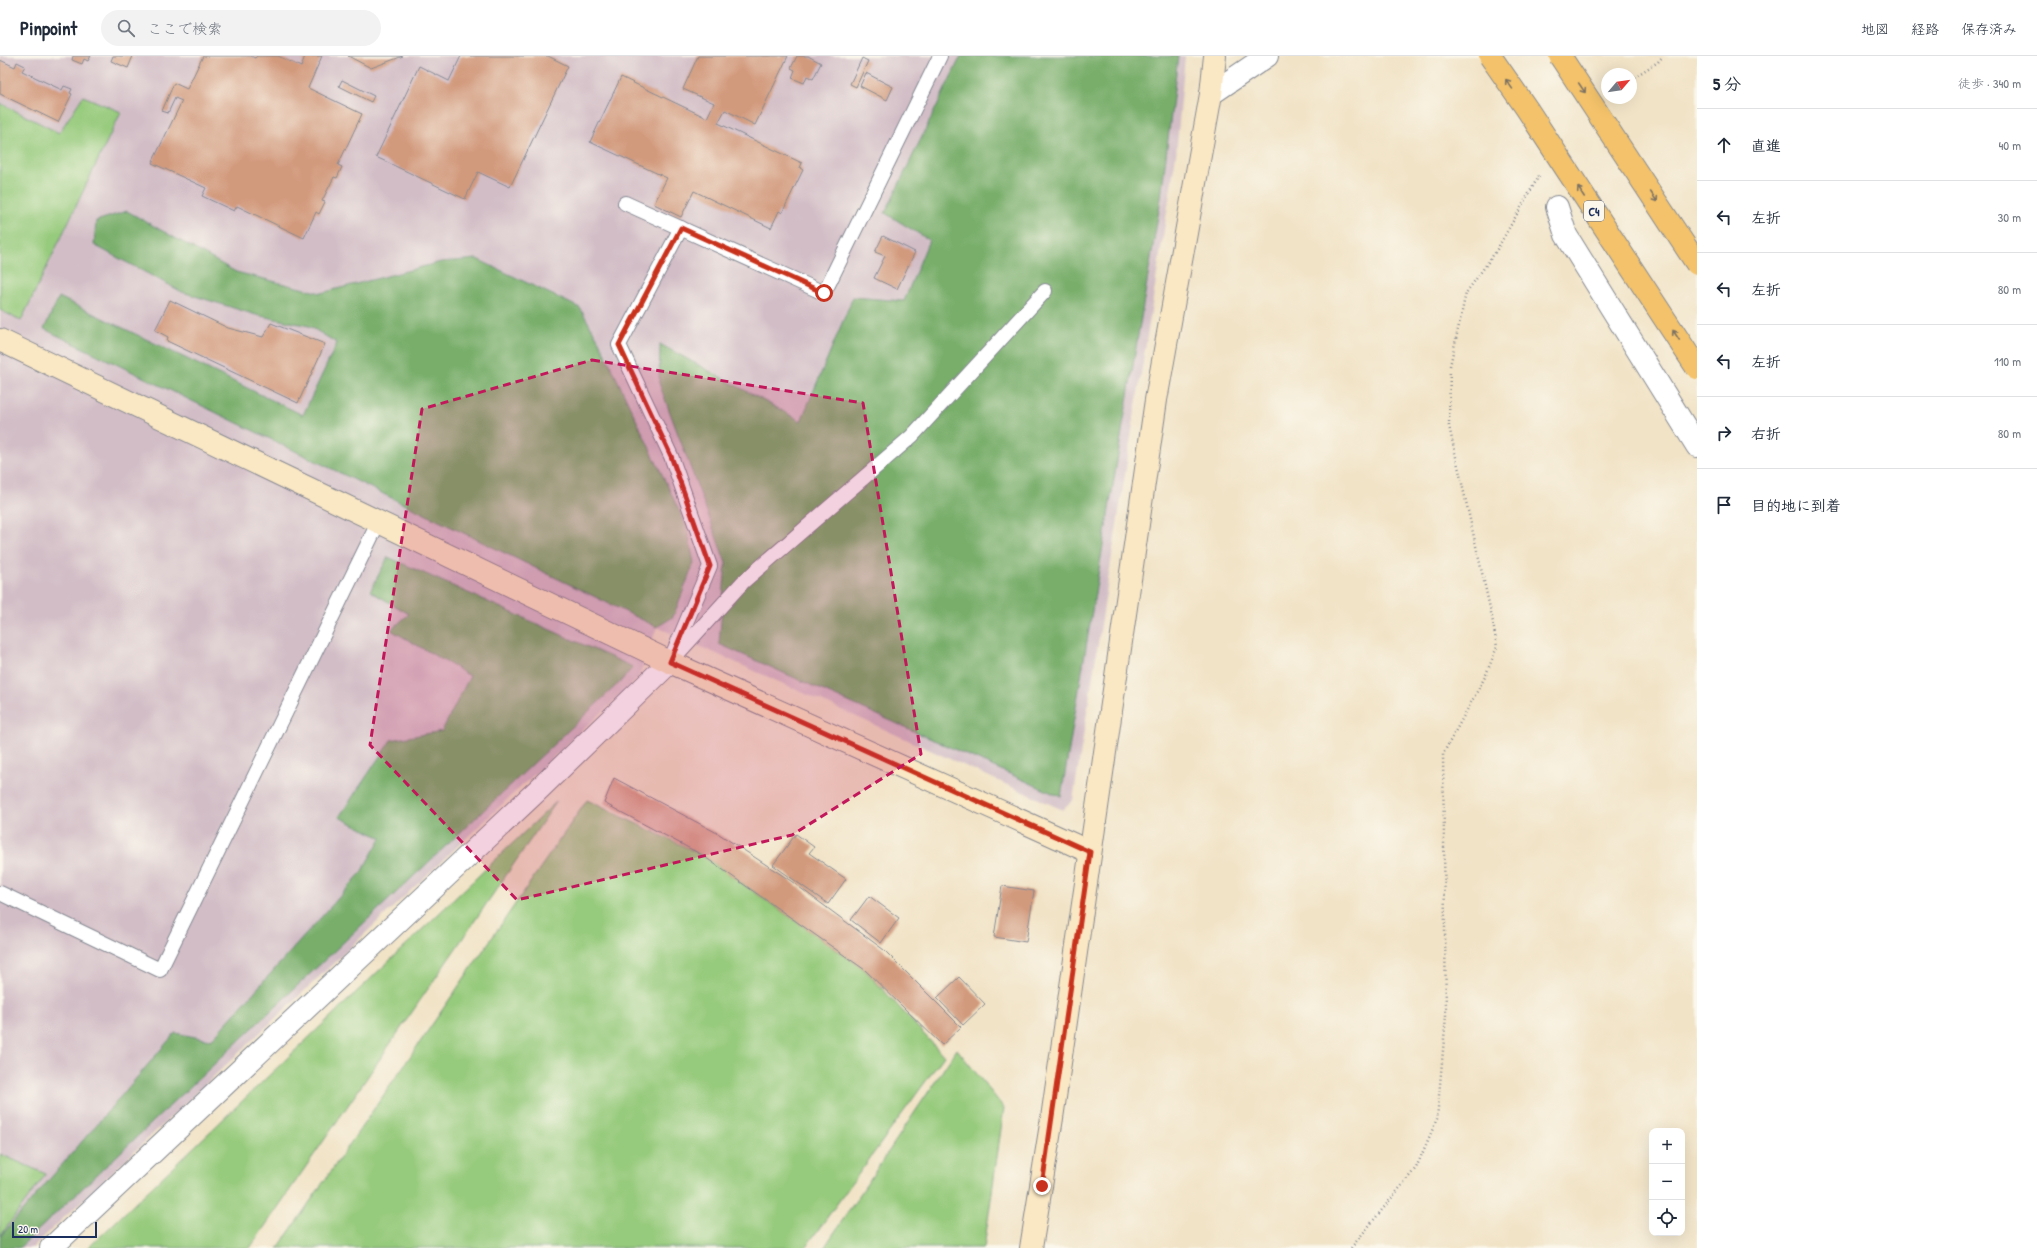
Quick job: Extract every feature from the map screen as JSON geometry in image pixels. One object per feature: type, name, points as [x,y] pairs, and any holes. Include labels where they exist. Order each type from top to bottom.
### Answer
[{"type":"highway","name":"C4","points":[[1490,56],[1531,115],[1697,368]]},
{"type":"highway","points":[[1560,56],[1697,264]]},
{"type":"street","points":[[1031,1248],[1051,1125],[1156,400],[1211,94],[1216,56]]},
{"type":"street","points":[[1211,94],[1267,56]]},
{"type":"street","points":[[1557,207],[1566,235],[1697,446]]},
{"type":"street","points":[[0,340],[670,662],[1090,852]]},
{"type":"street","points":[[51,1248],[538,790],[670,662]]},
{"type":"lane","points":[[625,203],[824,293],[940,56]]},
{"type":"lane","points":[[670,662],[710,566],[671,456],[619,345],[681,228]]},
{"type":"lane","points":[[670,662],[743,582],[912,436],[1046,291]]},
{"type":"lane","points":[[0,893],[160,970],[379,521]]},
{"type":"path","points":[[1637,75],[1658,62],[1663,56]]},
{"type":"path","points":[[1351,1248],[1416,1168],[1437,1119],[1446,1016],[1443,754],[1485,677],[1497,647],[1492,617],[1449,426],[1450,366],[1466,293],[1496,251],[1543,168]]},
{"type":"highlighted area","points":[[592,360],[863,403],[921,754],[792,835],[517,900],[370,745],[422,409]]},
{"type":"shaded area","points":[[0,56],[1185,56],[1176,155],[1073,800],[1063,810],[657,627],[638,679],[514,793],[32,1248],[0,1248]]},
{"type":"green space","points":[[961,56],[1178,56],[1161,198],[1061,797],[719,644],[726,563],[659,383],[660,344],[801,421],[853,297],[904,301],[929,240],[885,213]]},
{"type":"green space","points":[[83,96],[121,112],[21,321],[0,310],[0,103],[59,133]]},
{"type":"green space","points":[[127,211],[236,272],[321,293],[441,262],[477,259],[580,308],[599,341],[687,527],[694,563],[673,617],[657,627],[44,329],[59,297],[303,415],[337,343],[309,326],[256,315],[182,292],[94,245],[96,221]]},
{"type":"green space","points":[[388,557],[633,667],[622,680],[19,1248],[0,1248],[0,1237],[175,1033],[211,1040],[360,874],[381,838],[339,817],[391,740],[442,731],[470,676],[391,630],[409,614],[370,591]]},
{"type":"green space","points":[[587,800],[702,855],[865,970],[944,1056],[805,1248],[278,1248]]},
{"type":"green space","points":[[557,801],[250,1248],[88,1248]]},
{"type":"green space","points":[[957,1049],[1004,1108],[984,1248],[824,1248]]},
{"type":"green space","points":[[0,1154],[46,1174],[0,1236]]},
{"type":"building","points":[[73,56],[91,56],[88,61],[84,59],[82,64],[72,60]]},
{"type":"building","points":[[113,56],[133,56],[128,68],[111,61]]},
{"type":"building","points":[[203,56],[251,56],[255,58],[257,56],[278,56],[301,67],[305,56],[322,56],[308,88],[362,114],[338,165],[342,167],[337,178],[334,177],[322,201],[325,202],[319,214],[316,212],[304,238],[237,206],[234,211],[202,196],[206,188],[152,163],[182,101],[175,98],[168,113],[162,111],[174,83],[187,89]]},
{"type":"building","points":[[348,56],[403,56],[371,68]]},
{"type":"building","points":[[461,56],[548,56],[568,66],[510,187],[478,172],[465,199],[376,157],[419,66],[449,81]]},
{"type":"building","points":[[698,56],[788,56],[755,125],[725,110],[718,123],[802,163],[800,168],[803,170],[782,213],[779,211],[771,228],[694,191],[681,217],[654,204],[667,178],[590,142],[621,77],[707,118],[714,103],[683,89]]},
{"type":"building","points":[[797,56],[808,56],[821,63],[813,79],[807,76],[804,83],[792,78],[795,70],[791,68]]},
{"type":"building","points":[[862,58],[868,61],[856,87],[850,84]]},
{"type":"building","points":[[0,60],[15,67],[17,62],[25,66],[22,71],[62,90],[64,86],[72,89],[70,93],[72,94],[58,122],[0,94]]},
{"type":"building","points":[[866,73],[893,87],[887,100],[860,86]]},
{"type":"building","points":[[342,80],[374,96],[371,102],[339,86]]},
{"type":"building","points":[[883,236],[915,252],[897,289],[874,278],[885,256],[875,252]]},
{"type":"building","points":[[170,300],[228,328],[263,337],[271,323],[325,344],[298,403],[167,341],[168,337],[155,330]]},
{"type":"building","points":[[614,778],[719,834],[791,881],[884,950],[961,1027],[942,1045],[865,970],[702,855],[604,803]]},
{"type":"building","points":[[796,834],[814,847],[809,853],[846,879],[828,904],[773,865]]},
{"type":"building","points":[[1002,886],[1034,891],[1026,942],[994,937]]},
{"type":"building","points":[[869,896],[899,918],[881,943],[851,920]]},
{"type":"building","points":[[959,977],[985,1004],[963,1025],[937,998]]},
{"type":"route","points":[[824,293],[681,228],[619,345],[671,456],[710,566],[670,662],[1090,852],[1042,1186]]}]
